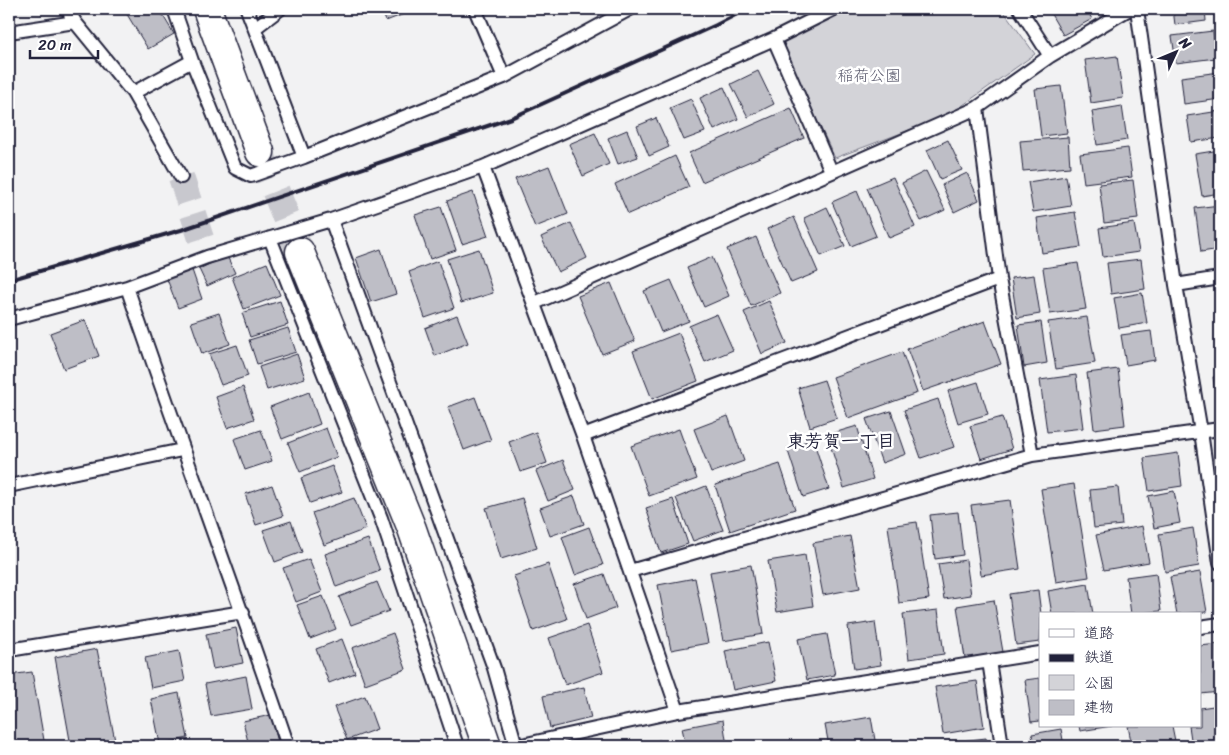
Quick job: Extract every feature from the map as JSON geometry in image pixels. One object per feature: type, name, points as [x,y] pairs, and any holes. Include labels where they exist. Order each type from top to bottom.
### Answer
[{"type":"street","points":[[207,9],[260,152]]},
{"type":"street","points":[[300,252],[412,529],[487,746]]},
{"type":"lane","points":[[67,9],[74,22],[133,93],[181,177]]},
{"type":"lane","points":[[174,9],[192,61],[235,168],[251,176],[304,157],[504,77],[630,9]]},
{"type":"lane","points":[[247,9],[304,157]]},
{"type":"lane","points":[[255,28],[280,9]]},
{"type":"lane","points":[[475,9],[504,77]]},
{"type":"lane","points":[[9,319],[127,287],[207,256],[331,220],[483,167],[774,39],[834,9]]},
{"type":"lane","points":[[1020,9],[1050,56]]},
{"type":"lane","points":[[535,303],[830,171],[977,108],[1050,56],[1129,9]]},
{"type":"lane","points":[[1137,9],[1176,285],[1201,432],[1220,563]]},
{"type":"lane","points":[[9,32],[74,22]]},
{"type":"lane","points":[[774,39],[830,171]]},
{"type":"lane","points":[[133,93],[192,61]]},
{"type":"lane","points":[[977,108],[1000,279],[1032,455]]},
{"type":"lane","points":[[483,167],[583,436],[678,711]]},
{"type":"lane","points":[[331,220],[494,668],[517,746],[678,711],[1039,653]]},
{"type":"lane","points":[[270,238],[381,518],[456,746]]},
{"type":"lane","points":[[1176,285],[1220,278]]},
{"type":"lane","points":[[583,436],[1000,279]]},
{"type":"lane","points":[[127,287],[182,450],[243,612],[288,746]]},
{"type":"lane","points":[[630,571],[1032,455],[1220,429]]},
{"type":"lane","points":[[9,486],[182,450]]},
{"type":"lane","points":[[9,650],[243,612]]},
{"type":"lane","points":[[1202,627],[1220,624]]},
{"type":"lane","points":[[988,661],[1002,746]]},
{"type":"green space","name":"稲荷公園","points":[[837,9],[1002,9],[1035,54],[949,115],[835,158],[779,40]]},
{"type":"building","points":[[129,9],[159,9],[174,34],[148,49],[125,11]]},
{"type":"building","points":[[381,9],[417,9],[386,21]]},
{"type":"building","points":[[1048,9],[1086,9],[1092,19],[1063,35]]},
{"type":"building","points":[[1173,9],[1205,9],[1206,21],[1175,25]]},
{"type":"building","points":[[1213,31],[1216,58],[1176,63],[1172,36]]},
{"type":"building","points":[[1117,56],[1123,98],[1091,103],[1085,60]]},
{"type":"building","points":[[758,71],[774,104],[748,117],[731,84]]},
{"type":"building","points":[[1220,72],[1220,99],[1184,104],[1181,77]]},
{"type":"building","points":[[1061,86],[1067,133],[1041,136],[1035,89]]},
{"type":"building","points":[[724,87],[738,119],[714,130],[700,98]]},
{"type":"building","points":[[691,99],[705,132],[684,140],[670,108]]},
{"type":"building","points":[[1122,106],[1127,140],[1097,145],[1092,111]]},
{"type":"building","points":[[791,108],[804,138],[702,182],[689,153]]},
{"type":"building","points":[[1220,111],[1220,138],[1191,142],[1187,116]]},
{"type":"building","points":[[656,118],[669,147],[649,156],[637,126]]},
{"type":"building","points":[[627,130],[638,157],[618,164],[608,138]]},
{"type":"building","points":[[595,133],[609,164],[583,176],[569,144]]},
{"type":"building","points":[[1068,137],[1070,167],[1023,171],[1020,141]]},
{"type":"building","points":[[948,140],[962,170],[940,179],[927,150]]},
{"type":"building","points":[[1128,148],[1132,177],[1084,183],[1080,154]]},
{"type":"building","points":[[1220,150],[1220,193],[1202,196],[1195,154]]},
{"type":"building","points":[[675,156],[689,187],[628,214],[615,184]]},
{"type":"building","points":[[549,166],[568,214],[535,227],[515,179]]},
{"type":"building","points":[[926,171],[945,210],[921,221],[902,183]]},
{"type":"building","points":[[967,173],[979,200],[954,212],[942,185]]},
{"type":"building","points":[[1066,176],[1071,206],[1033,212],[1028,182]]},
{"type":"building","points":[[893,177],[915,227],[889,238],[867,188]]},
{"type":"building","points":[[1133,180],[1138,219],[1104,223],[1099,184]]},
{"type":"building","points":[[857,191],[876,236],[851,246],[832,202]]},
{"type":"building","points":[[473,192],[488,236],[462,244],[447,201]]},
{"type":"building","points":[[1220,205],[1220,249],[1201,252],[1195,208]]},
{"type":"building","points":[[441,207],[456,250],[430,259],[415,215]]},
{"type":"building","points":[[827,207],[845,246],[821,256],[804,218]]},
{"type":"building","points":[[1075,212],[1081,247],[1042,253],[1037,218]]},
{"type":"building","points":[[794,217],[818,272],[791,283],[767,229]]},
{"type":"building","points":[[571,223],[587,258],[558,272],[541,237]]},
{"type":"building","points":[[1134,223],[1139,252],[1103,257],[1099,228]]},
{"type":"building","points":[[756,237],[780,293],[751,306],[727,249]]},
{"type":"building","points":[[381,249],[396,294],[371,302],[356,258]]},
{"type":"building","points":[[479,249],[493,293],[461,303],[447,259]]},
{"type":"building","points":[[227,256],[235,273],[207,286],[199,269]]},
{"type":"building","points":[[712,257],[729,296],[704,307],[687,268]]},
{"type":"building","points":[[1141,259],[1145,289],[1111,294],[1107,263]]},
{"type":"building","points":[[438,261],[454,308],[425,318],[409,272]]},
{"type":"building","points":[[267,263],[280,295],[244,309],[232,277]]},
{"type":"building","points":[[1078,263],[1086,309],[1050,314],[1043,268]]},
{"type":"building","points":[[192,270],[202,299],[178,308],[167,279]]},
{"type":"building","points":[[1034,275],[1040,314],[1017,318],[1011,278]]},
{"type":"building","points":[[671,280],[689,321],[661,332],[644,291]]},
{"type":"building","points":[[611,283],[635,341],[602,354],[578,296]]},
{"type":"building","points":[[1142,293],[1147,323],[1119,328],[1114,298]]},
{"type":"building","points":[[280,301],[288,325],[250,337],[242,313]]},
{"type":"building","points":[[769,301],[787,343],[762,354],[744,312]]},
{"type":"building","points":[[219,313],[230,344],[202,354],[191,322]]},
{"type":"building","points":[[717,314],[733,350],[705,362],[689,326]]},
{"type":"building","points":[[457,315],[468,343],[435,356],[425,328]]},
{"type":"building","points":[[1087,317],[1095,363],[1056,369],[1048,322]]},
{"type":"building","points":[[85,320],[99,356],[64,369],[50,333]]},
{"type":"building","points":[[985,321],[1001,364],[923,391],[907,349]]},
{"type":"building","points":[[1041,322],[1047,363],[1024,367],[1018,325]]},
{"type":"building","points":[[288,328],[296,352],[257,364],[249,340]]},
{"type":"building","points":[[1151,331],[1155,360],[1126,365],[1121,335]]},
{"type":"building","points":[[679,333],[698,381],[652,399],[633,351]]},
{"type":"building","points":[[237,345],[248,376],[221,385],[209,354]]},
{"type":"building","points":[[902,352],[917,393],[848,418],[833,377]]},
{"type":"building","points":[[297,354],[305,378],[267,390],[259,367]]},
{"type":"building","points":[[1118,369],[1125,425],[1094,429],[1087,373]]},
{"type":"building","points":[[1076,375],[1083,428],[1047,432],[1040,380]]},
{"type":"building","points":[[1220,376],[1220,409],[1217,409],[1213,377]]},
{"type":"building","points":[[824,380],[837,418],[810,427],[798,388]]},
{"type":"building","points":[[978,382],[988,414],[958,423],[948,391]]},
{"type":"building","points":[[243,387],[254,419],[227,428],[216,397]]},
{"type":"building","points":[[309,392],[320,424],[282,439],[270,407]]},
{"type":"building","points":[[475,397],[491,440],[464,450],[448,407]]},
{"type":"building","points":[[938,399],[954,447],[921,458],[904,410]]},
{"type":"building","points":[[891,411],[906,454],[882,463],[866,419]]},
{"type":"building","points":[[728,416],[744,461],[711,473],[694,429]]},
{"type":"building","points":[[1002,417],[1012,449],[981,459],[970,426]]},
{"type":"building","points":[[857,426],[873,479],[844,488],[827,435]]},
{"type":"building","points":[[326,428],[337,457],[300,472],[288,443]]},
{"type":"building","points":[[679,429],[697,479],[649,496],[631,446]]},
{"type":"building","points":[[261,430],[272,461],[245,470],[234,439]]},
{"type":"building","points":[[536,432],[547,463],[520,472],[509,442]]},
{"type":"building","points":[[813,439],[829,489],[803,497],[787,448]]},
{"type":"building","points":[[1178,453],[1182,486],[1149,491],[1144,458]]},
{"type":"building","points":[[563,460],[575,490],[548,501],[536,471]]},
{"type":"building","points":[[780,464],[795,509],[730,531],[715,485]]},
{"type":"building","points":[[332,466],[342,492],[310,503],[301,478]]},
{"type":"building","points":[[1074,484],[1089,577],[1056,582],[1041,489]]},
{"type":"building","points":[[272,485],[283,516],[256,525],[245,494]]},
{"type":"building","points":[[706,486],[723,530],[693,541],[676,498]]},
{"type":"building","points":[[1118,487],[1122,525],[1094,528],[1090,490]]},
{"type":"building","points":[[1174,491],[1180,523],[1154,528],[1148,496]]},
{"type":"building","points":[[574,496],[584,524],[550,536],[540,508]]},
{"type":"building","points":[[354,498],[366,529],[324,545],[312,513]]},
{"type":"building","points":[[522,498],[537,548],[501,559],[486,508]]},
{"type":"building","points":[[673,499],[688,544],[661,553],[646,508]]},
{"type":"building","points":[[1010,500],[1020,569],[981,575],[971,505]]},
{"type":"building","points":[[958,512],[963,555],[935,559],[930,515]]},
{"type":"building","points":[[291,521],[302,552],[275,562],[263,530]]},
{"type":"building","points":[[917,522],[929,599],[899,603],[888,526]]},
{"type":"building","points":[[1142,526],[1149,562],[1104,570],[1096,535]]},
{"type":"building","points":[[589,527],[603,565],[575,575],[562,537]]},
{"type":"building","points":[[1193,528],[1199,566],[1165,572],[1159,534]]},
{"type":"building","points":[[850,536],[860,588],[823,595],[813,543]]},
{"type":"building","points":[[368,539],[380,571],[336,587],[325,554]]},
{"type":"building","points":[[805,555],[813,606],[777,612],[768,561]]},
{"type":"building","points":[[309,559],[322,592],[296,602],[283,568]]},
{"type":"building","points":[[966,560],[971,595],[944,599],[938,564]]},
{"type":"building","points":[[548,564],[567,619],[533,631],[514,576]]},
{"type":"building","points":[[751,565],[763,634],[723,641],[710,572]]},
{"type":"building","points":[[1200,572],[1207,612],[1177,612],[1170,577]]},
{"type":"building","points":[[1156,573],[1161,611],[1131,612],[1126,577]]},
{"type":"building","points":[[604,574],[616,608],[586,619],[574,584]]},
{"type":"building","points":[[695,578],[708,643],[671,650],[658,585]]},
{"type":"building","points":[[377,582],[389,611],[351,625],[339,597]]},
{"type":"building","points":[[1088,584],[1093,612],[1052,612],[1048,591]]},
{"type":"building","points":[[1038,590],[1041,612],[1039,612],[1039,642],[1016,645],[1009,594]]},
{"type":"building","points":[[323,596],[336,629],[310,639],[297,605]]},
{"type":"building","points":[[994,600],[1003,652],[965,658],[957,606]]},
{"type":"building","points":[[938,610],[944,654],[909,659],[903,614]]},
{"type":"building","points":[[875,622],[881,665],[854,669],[848,626]]},
{"type":"building","points":[[587,625],[603,672],[565,685],[549,638]]},
{"type":"building","points":[[236,628],[243,663],[213,669],[206,634]]},
{"type":"building","points":[[393,633],[406,669],[365,684],[352,648]]},
{"type":"building","points":[[827,634],[835,675],[807,680],[798,639]]},
{"type":"building","points":[[342,639],[355,673],[329,683],[316,649]]},
{"type":"building","points":[[768,642],[776,681],[733,690],[725,651]]},
{"type":"building","points":[[1218,644],[1220,692],[1202,694],[1202,646]]},
{"type":"building","points":[[97,649],[116,746],[71,746],[55,657]]},
{"type":"building","points":[[179,651],[185,681],[151,688],[145,658]]},
{"type":"building","points":[[32,672],[45,746],[9,746],[9,675]]},
{"type":"building","points":[[246,676],[252,709],[211,716],[205,684]]},
{"type":"building","points":[[1039,678],[1039,721],[1031,722],[1025,680]]},
{"type":"building","points":[[977,681],[984,727],[943,734],[935,687]]},
{"type":"building","points":[[584,687],[591,718],[550,728],[543,696]]},
{"type":"building","points":[[179,693],[188,738],[160,744],[151,699]]},
{"type":"building","points":[[365,696],[377,729],[347,740],[334,707]]},
{"type":"building","points":[[1220,705],[1220,746],[1192,746],[1189,728],[1202,728],[1202,708]]},
{"type":"building","points":[[271,715],[279,746],[249,746],[243,721]]},
{"type":"building","points":[[871,717],[876,746],[829,746],[825,725]]},
{"type":"building","points":[[723,720],[727,746],[686,746],[682,728]]},
{"type":"building","points":[[1079,728],[1099,728],[1080,731]]},
{"type":"building","points":[[1128,728],[1172,728],[1176,746],[1132,746]]},
{"type":"building","points":[[1061,729],[1064,746],[1034,746],[1032,734]]},
{"type":"building","points":[[986,738],[987,746],[938,746],[937,744]]},
{"type":"building","points":[[660,740],[661,746],[632,746],[632,745]]},
{"type":"tunnel","points":[[260,152],[300,252]]},
{"type":"tunnel","points":[[181,177],[207,257]]},
{"type":"railway","points":[[9,280],[181,230],[511,118],[716,25],[747,9]]},
{"type":"district","name":"東芳賀一丁目","points":[[841,441]]}]
